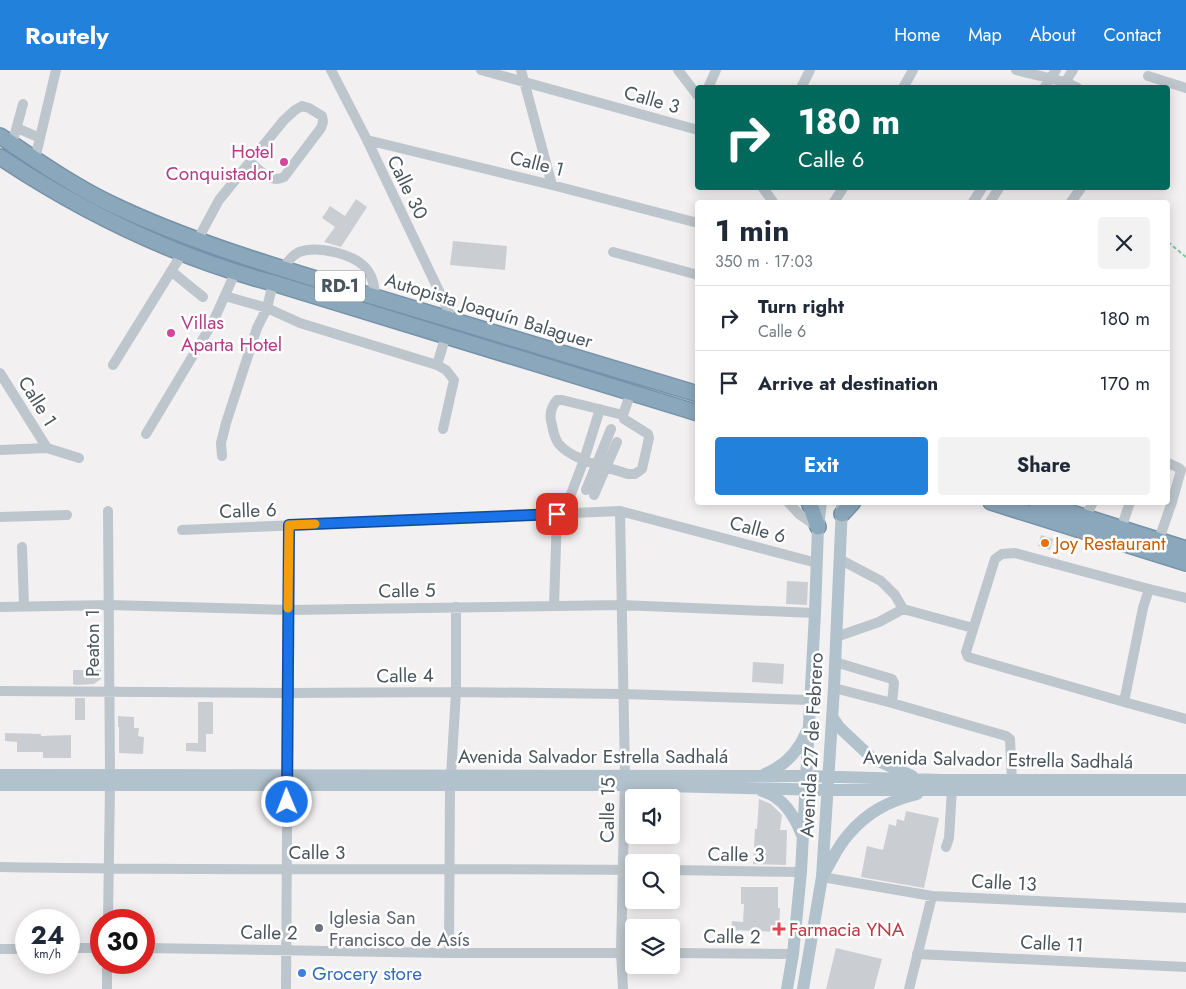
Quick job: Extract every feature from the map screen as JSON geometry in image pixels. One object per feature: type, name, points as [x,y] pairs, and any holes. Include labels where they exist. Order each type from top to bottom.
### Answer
[{"type":"highway","name":"Autopista Joaquín Balaguer","points":[[6,140],[111,204],[198,239],[283,269],[695,393]]},
{"type":"highway","name":"Autopista Joaquín Balaguer","points":[[0,157],[74,203],[138,236],[235,273],[695,412]]},
{"type":"highway","points":[[810,505],[818,526]]},
{"type":"highway","points":[[1003,505],[1119,535],[1156,547],[1186,563]]},
{"type":"highway","points":[[1046,505],[1085,518],[1119,535]]},
{"type":"highway","points":[[1156,547],[1186,549]]},
{"type":"main road","name":"Avenida 27 de Febrero","points":[[787,989],[793,954],[801,872],[821,505]]},
{"type":"main road","name":"Avenida 27 de Febrero","points":[[803,989],[822,877],[841,560],[842,508]]},
{"type":"main road","points":[[832,716],[839,727],[872,758],[914,776],[945,786]]},
{"type":"main road","points":[[752,776],[776,769],[786,761],[803,741],[808,729]]},
{"type":"main road","name":"Avenida Salvador Estrella Sadhalá","points":[[0,774],[110,780]]},
{"type":"main road","name":"Avenida Salvador Estrella Sadhalá","points":[[0,785],[110,780],[625,780],[752,776],[829,776],[945,786],[1012,780],[1186,780]]},
{"type":"main road","name":"Avenida Salvador Estrella Sadhalá","points":[[625,780],[742,788],[828,790],[945,786],[1186,790]]},
{"type":"main road","points":[[822,877],[847,835],[874,810],[900,798],[945,786]]},
{"type":"main road","points":[[742,788],[774,796],[784,804],[796,821],[802,837]]},
{"type":"street","points":[[35,159],[56,70]]},
{"type":"street","name":"Calle 30","points":[[331,70],[367,140],[445,303],[451,320]]},
{"type":"street","name":"Calle 3","points":[[481,70],[695,129]]},
{"type":"street","points":[[521,70],[552,185]]},
{"type":"street","points":[[678,70],[695,92]]},
{"type":"street","points":[[709,85],[716,70]]},
{"type":"street","points":[[803,85],[810,70]]},
{"type":"street","points":[[905,85],[913,70]]},
{"type":"street","points":[[1016,70],[1050,79],[1063,85],[1073,70]]},
{"type":"street","points":[[1148,76],[1186,88]]},
{"type":"street","points":[[6,140],[17,128],[23,104]]},
{"type":"street","points":[[198,239],[219,200],[284,120],[302,106],[322,116],[321,128],[284,178],[278,180],[271,179],[250,162]]},
{"type":"street","points":[[17,128],[40,138]]},
{"type":"street","name":"Calle 1","points":[[367,140],[695,222]]},
{"type":"street","points":[[283,269],[290,258],[299,252],[316,248],[333,252],[353,259],[368,269],[374,282],[375,297]]},
{"type":"street","points":[[113,365],[183,252]]},
{"type":"street","points":[[613,252],[695,274]]},
{"type":"street","points":[[171,271],[203,297]]},
{"type":"street","points":[[146,434],[213,322],[235,273]]},
{"type":"street","points":[[222,456],[221,443],[226,423],[258,328],[267,308],[273,283]]},
{"type":"street","points":[[225,296],[267,308],[300,323],[437,365],[446,370],[454,380],[442,429]]},
{"type":"street","points":[[437,365],[446,336]]},
{"type":"street","name":"Calle 1","points":[[0,373],[47,448]]},
{"type":"street","points":[[623,415],[557,400],[552,405],[550,419],[557,442],[566,451],[584,460],[628,474],[635,474],[642,469],[648,436],[628,424],[624,419],[623,415],[631,392]]},
{"type":"street","points":[[571,494],[600,409]]},
{"type":"street","points":[[602,465],[610,429]]},
{"type":"street","points":[[590,492],[602,465],[617,442]]},
{"type":"street","points":[[0,450],[47,448],[79,458]]},
{"type":"street","points":[[1170,464],[1181,470],[1170,502]]},
{"type":"street","points":[[791,505],[799,514],[818,526]]},
{"type":"street","points":[[1085,518],[1092,505]]},
{"type":"street","points":[[1119,535],[1129,505]]},
{"type":"street","points":[[1156,547],[1169,505]]},
{"type":"street","name":"Peaton 1","points":[[108,511],[110,780],[108,909]]},
{"type":"street","name":"Calle 6","points":[[182,530],[620,511],[817,563]]},
{"type":"street","name":"Calle 15","points":[[620,511],[625,780],[628,854]]},
{"type":"street","points":[[554,606],[557,514]]},
{"type":"street","points":[[0,516],[67,515]]},
{"type":"street","points":[[286,989],[289,525]]},
{"type":"street","points":[[22,547],[24,606]]},
{"type":"street","points":[[1186,598],[1015,553],[1002,554],[994,559],[966,652],[968,657],[1186,718]]},
{"type":"street","points":[[841,560],[881,581],[895,595],[903,609]]},
{"type":"street","points":[[1124,702],[1143,608],[1149,589]]},
{"type":"street","name":"Calle 5","points":[[0,607],[109,605],[288,610],[621,605],[815,613]]},
{"type":"street","points":[[449,953],[451,868],[450,780],[456,692],[456,607]]},
{"type":"street","points":[[836,637],[879,622],[903,609],[973,628]]},
{"type":"street","points":[[835,662],[892,679],[894,683],[892,703]]},
{"type":"street","points":[[834,688],[1006,736],[1010,739],[1011,746],[1012,780]]},
{"type":"street","name":"Calle 4","points":[[0,691],[456,692],[623,694],[811,700]]},
{"type":"street","points":[[945,786],[949,838],[946,847]]},
{"type":"street","name":"Calle 3","points":[[0,867],[625,870]]},
{"type":"street","name":"Calle 3","points":[[680,870],[801,872]]},
{"type":"street","name":"Calle 13","points":[[822,877],[932,896],[1186,908]]},
{"type":"street","points":[[909,989],[932,896]]},
{"type":"street","name":"Calle 15","points":[[622,989],[621,952],[625,909]]},
{"type":"street","points":[[0,949],[15,948]]},
{"type":"street","name":"Calle 2","points":[[155,948],[449,953],[625,952]]},
{"type":"street","name":"Calle 2","points":[[680,953],[793,954]]},
{"type":"street","name":"Calle 11","points":[[917,954],[1186,967]]},
{"type":"street","points":[[107,974],[108,989]]},
{"type":"path","points":[[1170,244],[1186,257]]},
{"type":"building","points":[[356,199],[367,207],[341,247],[324,242],[335,227],[322,218],[330,206],[345,216]]},
{"type":"building","points":[[453,241],[507,246],[505,270],[450,265]]},
{"type":"building","name":"Joy Restaurant","points":[[1041,535],[1053,539],[1050,550],[1038,546]]},
{"type":"building","points":[[787,581],[808,582],[807,605],[786,604]]},
{"type":"building","points":[[753,662],[784,664],[783,684],[752,682]]},
{"type":"building","points":[[73,670],[101,670],[101,679],[94,684],[76,685],[73,684]]},
{"type":"building","points":[[75,698],[85,698],[85,720],[75,720]]},
{"type":"building","points":[[198,702],[213,702],[213,734],[206,734],[206,752],[186,751],[186,743],[198,743]]},
{"type":"building","points":[[118,716],[134,717],[134,728],[139,728],[138,736],[144,737],[143,754],[119,753]]},
{"type":"building","points":[[5,733],[41,734],[41,736],[71,735],[71,758],[43,758],[43,752],[17,752],[17,742],[5,741]]},
{"type":"building","points":[[759,799],[771,804],[782,815],[780,830],[787,830],[786,865],[753,864]]},
{"type":"building","points":[[906,811],[939,818],[924,888],[861,877],[867,846],[883,850],[889,824],[896,826],[897,819],[904,821]]},
{"type":"building","points":[[741,887],[778,887],[778,908],[780,908],[779,932],[731,930],[732,921],[743,922],[744,904],[741,904]]},
{"type":"building","points":[[836,948],[882,959],[874,989],[826,989]]},
{"type":"slow traffic","points":[[288,608],[289,525],[315,524]]},
{"type":"place","name":"Hotel Conquistador","points":[[284,162]]},
{"type":"place","name":"Villas Aparta Hotel","points":[[171,333]]},
{"type":"place","name":"Joy Restaurant","points":[[1045,543]]},
{"type":"place","name":"Iglesia San Francisco de Asís","points":[[319,928]]},
{"type":"place","name":"Farmacia YNA","points":[[779,929]]},
{"type":"place","name":"Grocery store","points":[[302,973]]},
{"type":"route","points":[[287,802],[289,525],[557,514]]}]
